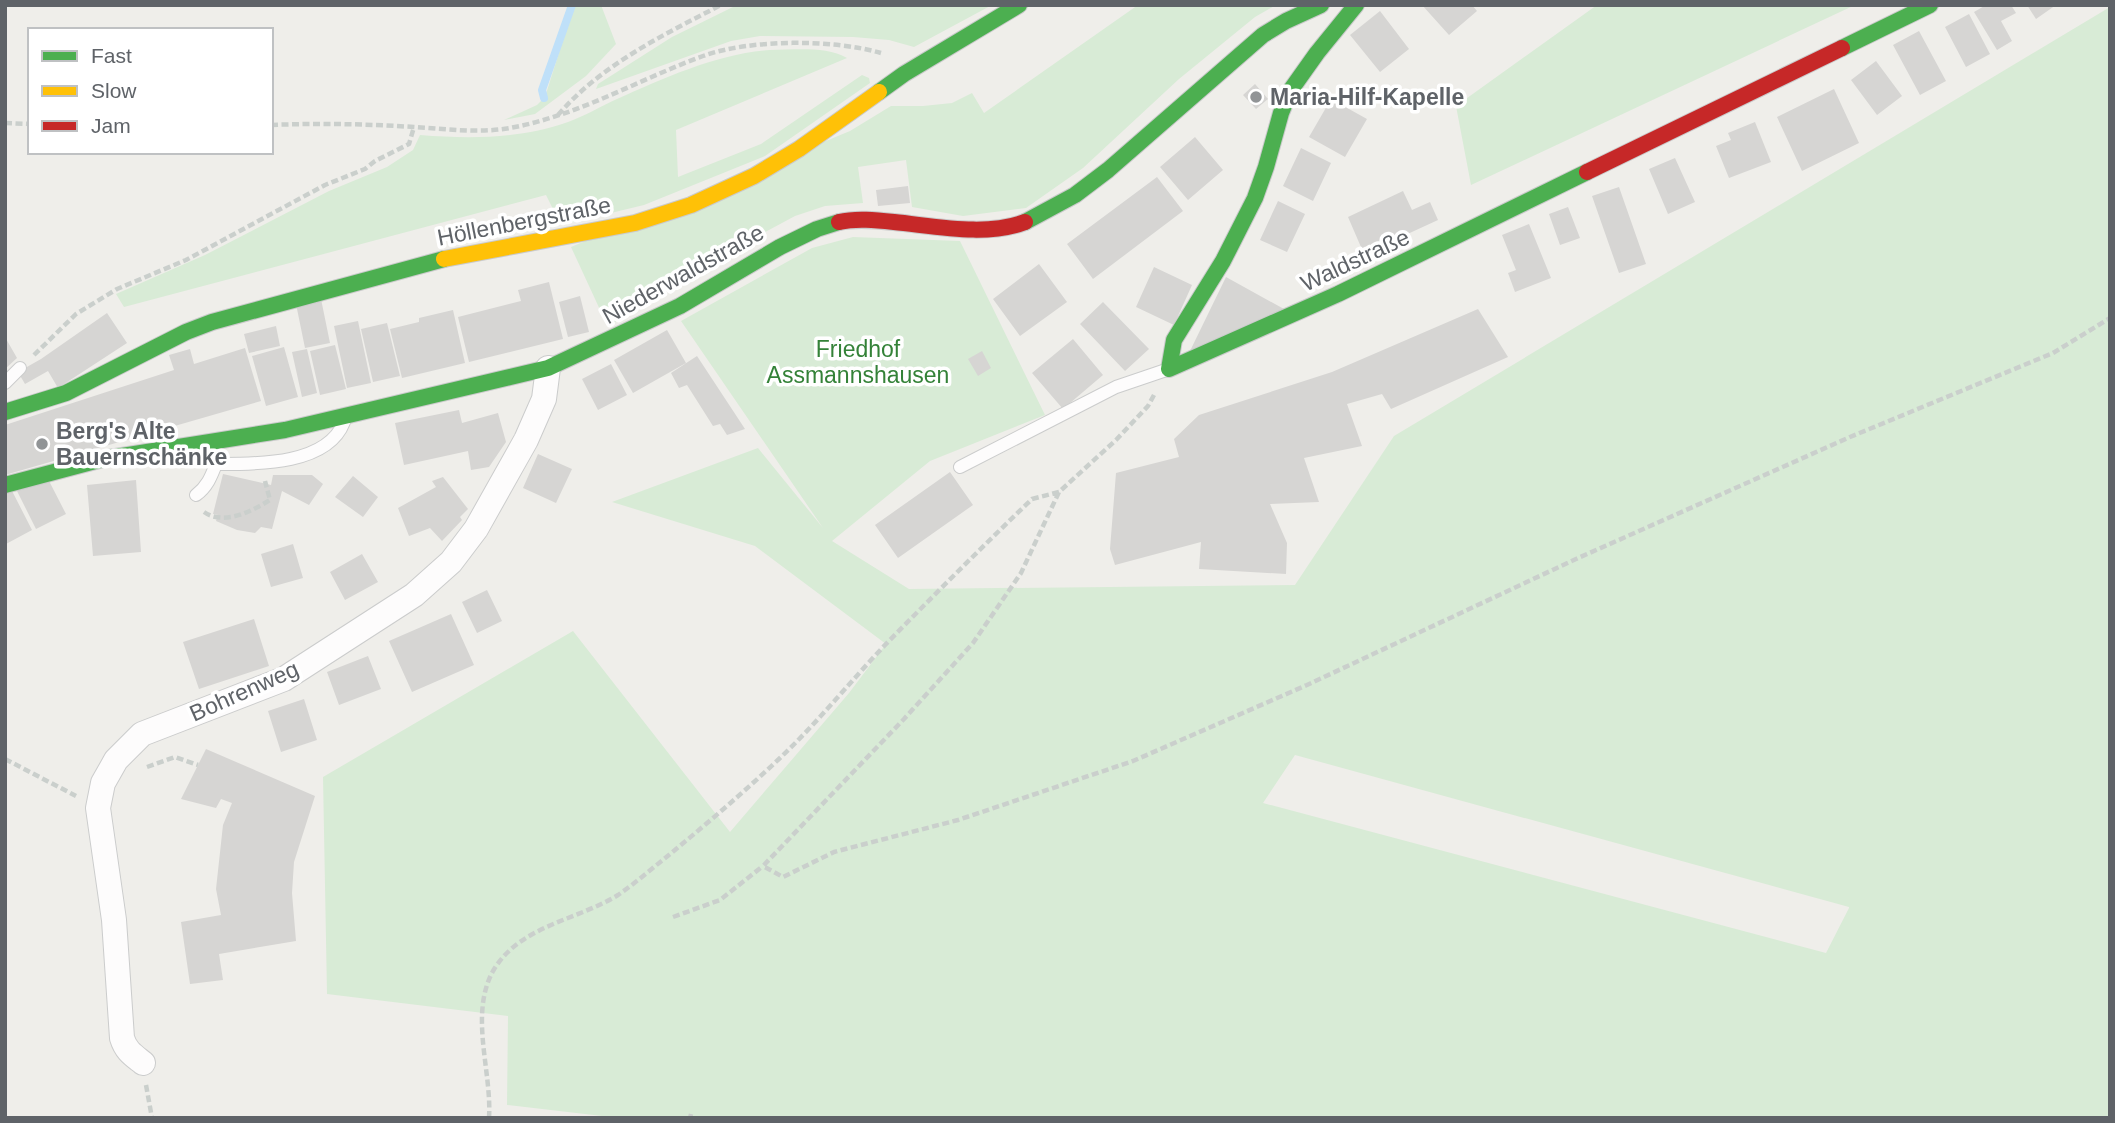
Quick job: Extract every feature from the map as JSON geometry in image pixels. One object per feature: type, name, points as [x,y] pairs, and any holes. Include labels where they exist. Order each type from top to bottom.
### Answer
[{"type":"street","name":"Höllenbergstraße","points":[[5,412],[56,397],[186,332],[212,322],[426,264],[635,223],[691,205],[754,176],[799,149],[904,74],[1019,5]]},
{"type":"street","name":"Niederwaldstraße","points":[[5,485],[103,459],[285,430],[548,368],[680,306],[780,247],[817,229],[844,221],[873,220],[959,228],[1017,225],[1035,218],[1074,195],[1108,170],[1263,35],[1321,5]]},
{"type":"street","points":[[1169,369],[1174,340],[1209,287],[1244,223],[1263,176],[1284,104],[1307,67],[1356,5]]},
{"type":"street","name":"Waldstraße","points":[[1169,369],[1338,294],[1930,5]]},
{"type":"street","name":"Bohrenweg","points":[[143,1063],[130,1054],[122,1038],[114,920],[98,808],[103,783],[116,760],[142,734],[284,679],[414,595],[451,562],[476,529],[526,440],[544,399],[548,368]]},
{"type":"lane","points":[[5,383],[20,368]]},
{"type":"lane","points":[[960,467],[1116,387],[1169,369]]},
{"type":"lane","points":[[196,495],[211,480],[216,464],[278,462],[299,457],[327,443],[340,432],[345,415]]},
{"type":"path","points":[[558,116],[593,81],[657,38],[722,5]]},
{"type":"path","points":[[273,125],[359,125],[466,131],[513,128],[558,116],[705,55],[753,45],[859,46],[882,53],[904,74]]},
{"type":"path","points":[[5,122],[28,124]]},
{"type":"path","points":[[20,368],[76,314],[117,289],[186,260],[325,185],[365,169],[409,144],[414,127]]},
{"type":"path","points":[[763,866],[783,877],[834,852],[958,821],[1133,761],[1307,685],[1663,520],[1850,437],[2053,354],[2110,318]]},
{"type":"path","points":[[673,918],[720,900],[763,866],[973,643],[1021,573],[1059,492],[1116,440],[1148,406],[1169,369]]},
{"type":"path","points":[[205,514],[217,518],[238,516],[270,500],[266,481],[260,480]]},
{"type":"path","points":[[489,1118],[483,1035],[484,1001],[492,973],[513,946],[526,936],[617,895],[700,829],[781,757],[887,644],[1031,499],[1059,492]]},
{"type":"path","points":[[103,783],[175,757],[198,765]]},
{"type":"path","points":[[5,759],[98,808]]},
{"type":"green space","points":[[574,5],[601,5],[616,44],[586,76],[535,114],[504,120],[537,105],[545,97]]},
{"type":"green space","points":[[737,5],[992,5],[914,47],[889,40],[853,37],[760,36],[731,41],[596,89],[598,84],[672,37]]},
{"type":"green space","points":[[1138,5],[1276,5],[1255,17],[1179,79],[1083,168],[1026,208],[963,216],[912,207],[906,160],[858,167],[863,203],[825,206],[795,216],[680,278],[608,327],[571,247],[850,131],[891,106],[952,103],[972,93],[984,113]]},
{"type":"green space","points":[[1597,5],[1855,5],[1471,185],[1456,106]]},
{"type":"green space","name":"Friedhof Assmannshausen","points":[[2110,7],[2110,1118],[619,1118],[507,1105],[508,1016],[327,994],[323,777],[573,631],[730,832],[849,693],[886,644],[755,546],[612,502],[758,448],[823,528],[681,321],[812,248],[853,237],[960,241],[1045,415],[930,461],[832,541],[909,589],[1295,585],[1394,436]],"holes":[[[1295,755],[1849,907],[1826,953],[1263,803]]]},
{"type":"green space","points":[[770,50],[820,50],[847,58],[676,130],[678,177],[761,144],[862,75],[869,78],[870,83],[765,156],[644,205],[561,225],[546,195],[124,307],[116,294],[205,255],[329,191],[387,167],[413,150],[420,135],[495,136],[550,128],[692,68],[731,56]]},
{"type":"building","points":[[1422,5],[1472,5],[1477,11],[1449,35]]},
{"type":"building","points":[[1986,5],[2011,5],[2016,13],[2001,21],[2012,41],[1997,50],[1974,12]]},
{"type":"building","points":[[2027,5],[2056,5],[2036,19]]},
{"type":"building","points":[[1380,11],[1409,49],[1380,72],[1350,35]]},
{"type":"building","points":[[1969,14],[1990,54],[1966,67],[1945,27]]},
{"type":"building","points":[[1919,31],[1946,81],[1920,95],[1893,45]]},
{"type":"building","points":[[1876,61],[1902,96],[1877,115],[1851,80]]},
{"type":"building","name":"Maria-Hilf-Kapelle","points":[[1255,84],[1268,99],[1256,109],[1243,95]]},
{"type":"building","points":[[1834,89],[1859,143],[1802,171],[1777,117]]},
{"type":"building","points":[[1331,99],[1367,119],[1345,157],[1309,137]]},
{"type":"building","points":[[1755,122],[1771,162],[1729,178],[1716,146],[1731,140],[1728,133]]},
{"type":"building","points":[[1195,137],[1223,170],[1188,200],[1160,167]]},
{"type":"building","points":[[1301,148],[1331,163],[1313,201],[1283,186]]},
{"type":"building","points":[[1675,158],[1695,202],[1668,214],[1649,169]]},
{"type":"building","points":[[1157,177],[1183,211],[1093,279],[1067,244]]},
{"type":"building","points":[[908,186],[910,203],[878,206],[876,190]]},
{"type":"building","points":[[1619,187],[1646,264],[1619,273],[1592,196]]},
{"type":"building","points":[[1403,191],[1412,210],[1430,202],[1438,220],[1364,254],[1348,217]]},
{"type":"building","points":[[1278,201],[1305,214],[1287,252],[1260,240]]},
{"type":"building","points":[[1568,207],[1580,238],[1560,245],[1549,214]]},
{"type":"building","points":[[1529,224],[1551,278],[1515,292],[1508,273],[1516,270],[1502,235]]},
{"type":"building","points":[[1039,264],[1067,302],[1020,336],[993,299]]},
{"type":"building","points":[[1154,267],[1192,285],[1174,325],[1136,307]]},
{"type":"building","points":[[1226,277],[1284,309],[1190,351]]},
{"type":"building","points":[[549,282],[563,339],[469,362],[458,317],[521,301],[518,290]]},
{"type":"building","points":[[580,296],[589,332],[568,337],[559,302]]},
{"type":"building","points":[[321,299],[330,343],[305,348],[296,304]]},
{"type":"building","points":[[1103,302],[1149,349],[1125,371],[1080,324]]},
{"type":"building","points":[[1478,309],[1508,357],[1391,409],[1382,394],[1347,404],[1362,446],[1304,458],[1319,502],[1270,504],[1287,543],[1286,574],[1199,569],[1201,542],[1115,565],[1110,549],[1116,473],[1179,457],[1174,439],[1199,415],[1332,372]]},
{"type":"building","points":[[453,310],[465,363],[402,378],[390,329],[419,322],[419,318]]},
{"type":"building","points":[[107,313],[127,343],[58,388],[48,371],[25,384],[18,372]]},
{"type":"building","points":[[358,321],[371,383],[347,388],[334,326]]},
{"type":"building","points":[[387,323],[400,376],[373,382],[361,329]]},
{"type":"building","points":[[276,326],[280,346],[249,353],[244,334]]},
{"type":"building","points":[[667,330],[686,363],[633,393],[614,360]]},
{"type":"building","points":[[5,337],[17,358],[5,369]]},
{"type":"building","points":[[1073,339],[1103,375],[1063,409],[1032,373]]},
{"type":"building","points":[[335,345],[346,389],[320,395],[310,351]]},
{"type":"building","points":[[284,347],[298,397],[266,406],[252,356]]},
{"type":"building","points":[[245,348],[261,401],[5,475],[5,425],[174,370],[169,355],[190,349],[194,364]]},
{"type":"building","points":[[307,349],[317,393],[302,397],[292,352]]},
{"type":"building","points":[[982,351],[991,368],[978,376],[968,359]]},
{"type":"building","points":[[697,356],[745,429],[727,435],[720,424],[713,426],[687,385],[679,388],[671,373]]},
{"type":"building","points":[[611,364],[627,395],[598,410],[582,379]]},
{"type":"building","points":[[459,410],[462,423],[498,413],[506,442],[489,467],[471,470],[468,451],[404,465],[395,423]]},
{"type":"building","points":[[538,454],[572,469],[556,503],[523,488]]},
{"type":"building","points":[[950,472],[973,505],[898,558],[875,525]]},
{"type":"building","points":[[223,474],[271,485],[273,475],[312,475],[323,484],[309,505],[282,491],[272,529],[261,527],[255,533],[237,530],[216,521],[218,515],[213,514]]},
{"type":"building","points":[[353,476],[378,497],[363,517],[335,497]]},
{"type":"building","points":[[47,477],[66,514],[36,529],[17,491]]},
{"type":"building","points":[[443,477],[468,509],[460,517],[462,520],[442,541],[430,528],[409,536],[398,508],[436,487],[432,481]]},
{"type":"building","points":[[136,480],[141,552],[93,556],[87,485]]},
{"type":"building","points":[[10,487],[32,530],[6,544],[5,489]]},
{"type":"building","points":[[293,544],[303,578],[271,587],[261,554]]},
{"type":"building","points":[[362,554],[378,582],[345,600],[330,572]]},
{"type":"building","points":[[487,590],[502,621],[477,633],[462,602]]},
{"type":"building","points":[[451,614],[474,665],[412,692],[389,641]]},
{"type":"building","points":[[254,619],[269,666],[199,689],[183,642]]},
{"type":"building","points":[[368,656],[381,689],[339,705],[327,672]]},
{"type":"building","points":[[304,699],[317,740],[281,752],[268,711]]},
{"type":"building","points":[[206,749],[315,796],[294,862],[292,893],[296,941],[219,954],[223,980],[190,984],[181,922],[221,915],[216,889],[223,825],[232,803],[221,799],[216,808],[181,799]]},
{"type":"waterway","points":[[544,98],[542,90],[572,5]]},
{"type":"traffic: fast","points":[[879,92],[1019,5]]},
{"type":"traffic: fast","points":[[1025,222],[1075,195],[1108,170],[1263,35],[1321,5]]},
{"type":"traffic: fast","points":[[1356,5],[1290,91],[1255,198],[1223,261],[1174,340],[1169,369],[1338,294],[1587,172]]},
{"type":"traffic: fast","points":[[1842,48],[1930,5]]},
{"type":"traffic: fast","points":[[5,485],[103,459],[285,430],[548,368],[680,306],[780,247],[817,229],[839,222]]},
{"type":"traffic: fast","points":[[5,412],[66,393],[186,332],[212,322],[444,259]]},
{"type":"traffic: slow","points":[[444,259],[635,223],[691,205],[754,176],[799,149],[879,92]]},
{"type":"traffic: jam","points":[[1587,172],[1842,48]]},
{"type":"traffic: jam","points":[[839,222],[873,220],[977,230],[1025,222]]},
{"type":"place","name":"Maria-Hilf-Kapelle","points":[[1256,97]]},
{"type":"place","name":"Berg's Alte Bauernschänke","points":[[42,444]]}]
